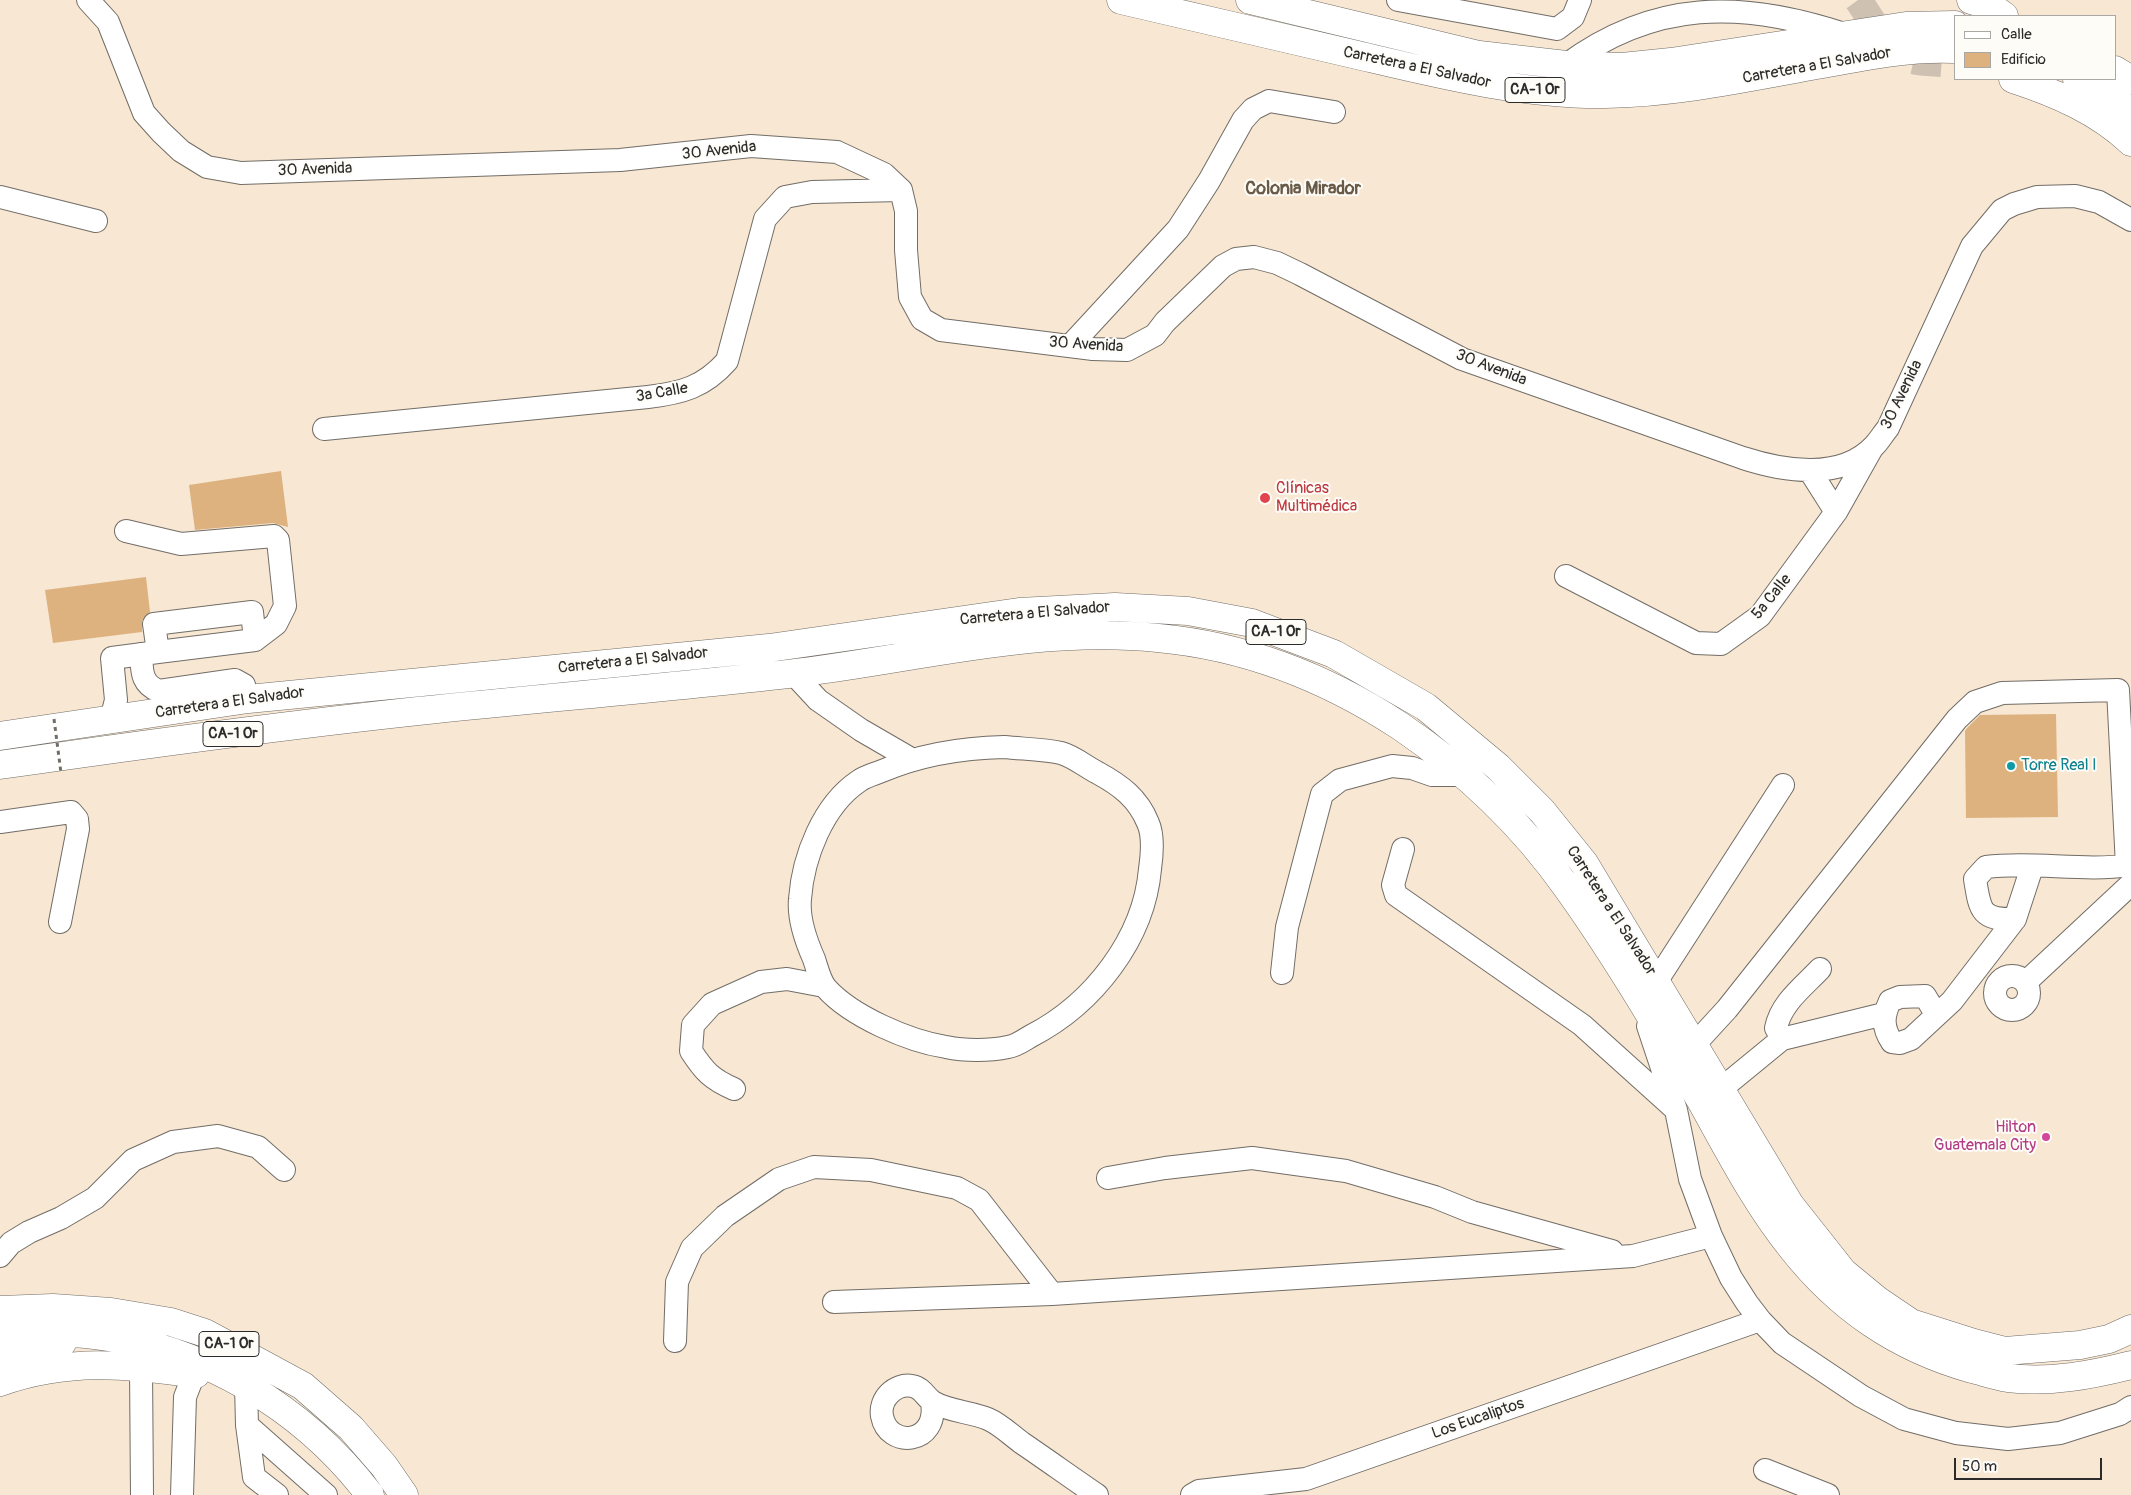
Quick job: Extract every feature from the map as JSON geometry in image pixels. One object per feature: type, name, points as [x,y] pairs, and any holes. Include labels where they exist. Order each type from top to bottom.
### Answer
[{"type":"highway","name":"Carretera a El Salvador","points":[[1121,0],[1425,71],[1498,85],[1558,93],[1604,94],[1680,88],[1876,54],[1936,48],[1950,60]]},
{"type":"highway","name":"Carretera a El Salvador","points":[[1250,0],[1479,55],[1566,65],[1622,67],[1671,62],[1906,26],[1954,25]]},
{"type":"highway","points":[[1971,0],[1990,6],[2003,15]]},
{"type":"highway","points":[[2116,71],[2131,80]]},
{"type":"highway","points":[[2016,80],[2053,92],[2096,115],[2131,142]]},
{"type":"highway","points":[[2079,80],[2100,89],[2131,112]]},
{"type":"highway","name":"Carretera a El Salvador","points":[[0,736],[248,699],[769,648],[978,618],[1064,609],[1115,607],[1188,611],[1252,623],[1334,654],[1386,682],[1426,707],[1498,767],[1542,811],[1584,864],[1745,1178],[1786,1241],[1809,1269],[1842,1301],[1870,1323],[1905,1345],[1948,1362],[2002,1378],[2050,1379],[2085,1376],[2131,1365]]},
{"type":"highway","name":"Carretera a El Salvador","points":[[0,765],[327,722],[793,674],[1029,640],[1075,636],[1157,638],[1246,654],[1322,682],[1369,707],[1426,745],[1509,816],[1694,1045],[1790,1205],[1843,1272],[1877,1300],[1911,1322],[2005,1351],[2080,1346],[2110,1339],[2131,1329]]},
{"type":"highway","name":"CA-1 Or","points":[[0,1310],[53,1308],[111,1312],[171,1322],[205,1333],[235,1347],[303,1386],[351,1428],[384,1466],[404,1495]]},
{"type":"highway","name":"CA-1 Or","points":[[0,1335],[62,1333],[95,1335],[174,1354],[242,1383],[292,1415],[321,1440],[344,1462],[370,1495]]},
{"type":"highway","points":[[0,1359],[95,1335]]},
{"type":"highway","points":[[0,1382],[46,1368],[76,1365],[141,1367],[242,1383]]},
{"type":"street","name":"30 Avenida","points":[[88,0],[108,22],[144,113],[180,150],[207,167],[241,173],[620,160],[751,146],[837,152],[884,174],[901,190],[906,211],[908,285],[914,307],[922,319],[942,330],[1070,346],[1126,350],[1144,343],[1155,335],[1165,322],[1223,266],[1236,259],[1254,257],[1277,263],[1300,274],[1462,360],[1770,466],[1810,471],[1832,468],[1854,459],[1873,448],[1888,428],[1972,246],[2002,210],[2037,197],[2075,196],[2099,202],[2131,220]]},
{"type":"street","points":[[1398,0],[1557,29],[1572,17],[1580,0]]},
{"type":"street","points":[[1566,65],[1591,44],[1626,24],[1663,10],[1700,3],[1737,2],[1774,7],[1810,18],[1844,34]]},
{"type":"street","points":[[1070,346],[1178,229],[1209,181],[1243,120],[1253,109],[1269,101],[1334,112]]},
{"type":"street","name":"3a Calle","points":[[324,429],[654,396],[697,386],[713,377],[728,361],[765,219],[785,197],[812,192],[901,190]]},
{"type":"street","points":[[0,197],[96,221]]},
{"type":"street","name":"5a Calle","points":[[1566,576],[1696,643],[1721,644],[1760,616],[1836,512],[1873,448]]},
{"type":"street","points":[[1810,471],[1836,512]]},
{"type":"street","points":[[111,720],[116,700],[112,658],[255,640],[276,624],[285,606],[278,540],[274,536],[181,544],[126,530]]},
{"type":"street","points":[[149,653],[143,679],[150,687],[159,691],[235,680],[244,685],[248,699]]},
{"type":"street","points":[[793,674],[818,700],[861,730],[911,759]]},
{"type":"street","points":[[150,687],[157,713]]},
{"type":"street","points":[[1694,1045],[1727,1009],[1957,718],[1975,702],[2002,692],[2118,690],[2130,872],[2026,982]]},
{"type":"street","points":[[1412,768],[1426,745]]},
{"type":"street","points":[[1004,747],[1063,754],[1120,785],[1136,801],[1149,825],[1152,853],[1143,910],[1117,956],[1092,992],[1070,1011],[1041,1031],[1010,1047],[980,1049],[946,1048],[898,1034],[846,1005],[824,986],[805,938],[800,901],[806,863],[820,830],[839,798],[860,780],[911,759],[970,748],[1004,747]]},
{"type":"street","points":[[1282,973],[1287,928],[1322,794],[1340,780],[1392,766],[1412,768],[1432,775],[1462,775]]},
{"type":"street","points":[[1784,785],[1647,988],[1690,1179],[1711,1236],[1731,1278],[1760,1320],[1782,1343],[1861,1396],[1904,1419],[1956,1433],[2008,1438],[2060,1433],[2127,1412]]},
{"type":"street","points":[[0,822],[71,812],[77,819],[78,829],[60,922]]},
{"type":"street","points":[[1403,849],[1393,885],[1396,895],[1582,1025],[1676,1110]]},
{"type":"street","points":[[2015,919],[1989,916],[1979,907],[1975,879],[1986,867],[2009,864],[2130,872]]},
{"type":"street","points":[[1936,1014],[1925,996],[1900,997],[1890,1001],[1884,1014],[1886,1032],[1892,1042],[1900,1043],[1911,1039],[1952,1001],[2015,919],[2032,867]]},
{"type":"street","points":[[1782,1039],[1776,1028],[1778,1015],[1820,969]]},
{"type":"street","points":[[734,1089],[715,1081],[702,1068],[691,1051],[694,1025],[712,1004],[761,982],[787,979],[824,986]]},
{"type":"street","points":[[1721,1089],[1782,1039],[1884,1014]]},
{"type":"street","points":[[0,1256],[11,1244],[29,1232],[62,1218],[95,1198],[133,1160],[173,1142],[218,1136],[258,1147],[284,1170]]},
{"type":"street","points":[[1108,1178],[1165,1168],[1252,1158],[1346,1171],[1435,1197],[1472,1212],[1633,1256]]},
{"type":"street","points":[[675,1341],[678,1282],[692,1248],[725,1216],[779,1179],[814,1167],[871,1170],[957,1188],[979,1200],[1052,1294]]},
{"type":"street","points":[[834,1302],[1052,1294],[1633,1256],[1711,1236]]},
{"type":"street","name":"Los Eucaliptos","points":[[1192,1495],[1199,1491],[1306,1479],[1760,1320]]},
{"type":"street","points":[[141,1367],[142,1495]]},
{"type":"street","points":[[182,1495],[185,1397],[194,1374]]},
{"type":"street","points":[[242,1383],[254,1477],[277,1495]]},
{"type":"street","points":[[932,1402],[988,1419],[1098,1495]]},
{"type":"street","points":[[247,1425],[326,1495]]},
{"type":"street","points":[[1765,1470],[1828,1495]]},
{"type":"path","points":[[54,719],[61,773]]},
{"type":"building","points":[[281,471],[288,527],[273,523],[195,530],[189,485]]},
{"type":"building","points":[[146,577],[150,612],[142,620],[142,632],[53,643],[45,590]]},
{"type":"building","name":"Torre Real I","points":[[2056,714],[2058,817],[1966,818],[1965,731],[1967,728],[1980,715]]},
{"type":"tunnel","points":[[1858,0],[1884,38],[1896,51],[1912,60],[1942,63]]},
{"type":"place","name":"Clínicas Multimédica","points":[[1265,498]]},
{"type":"place","name":"Torre Real I","points":[[2011,766]]},
{"type":"place","name":"Hilton Guatemala City","points":[[2046,1137]]},
{"type":"district","name":"Colonia Mirador","points":[[1303,189]]}]
